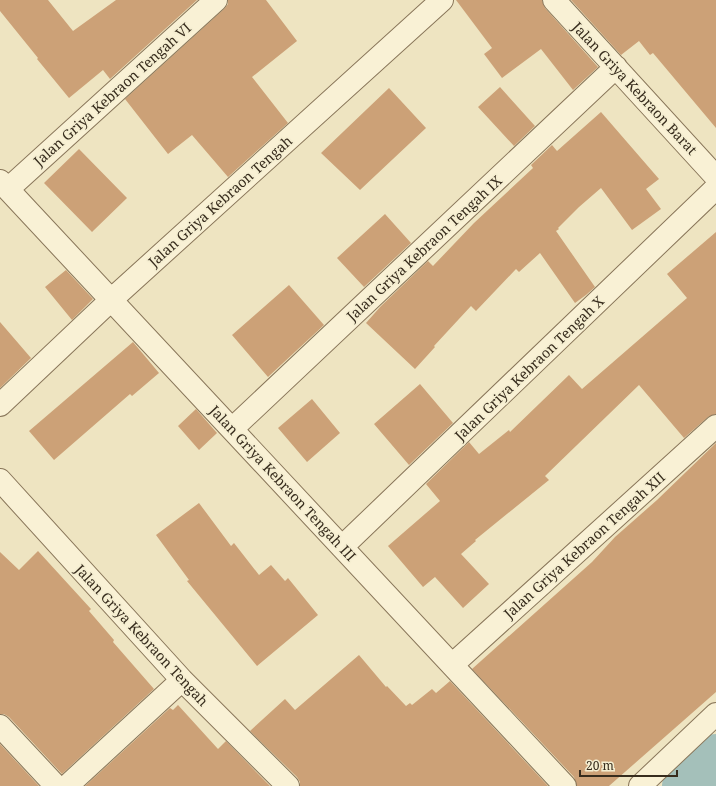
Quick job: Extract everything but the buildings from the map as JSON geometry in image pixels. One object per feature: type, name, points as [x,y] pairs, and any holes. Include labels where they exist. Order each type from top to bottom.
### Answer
[{"type":"street","name":"Jalan Griya Kebraon Tengah VI","points":[[4,185],[216,0]]},
{"type":"street","name":"Jalan Griya Kebraon Tengah","points":[[0,405],[112,300],[442,0]]},
{"type":"street","name":"Jalan Griya Kebraon Barat","points":[[554,0],[716,177]]},
{"type":"street","name":"Jalan Griya Kebraon Tengah IX","points":[[232,429],[616,68]]},
{"type":"street","name":"Jalan Griya Kebraon Tengah III","points":[[4,185],[565,786]]},
{"type":"street","name":"Jalan Griya Kebraon Tengah X","points":[[342,547],[716,188]]},
{"type":"street","name":"Jalan Griya Kebraon Tengah XII","points":[[452,665],[716,426]]},
{"type":"street","name":"Jalan Griya Kebraon Tengah","points":[[0,480],[182,680],[288,786]]},
{"type":"street","points":[[67,786],[182,680]]},
{"type":"street","points":[[640,786],[716,714]]},
{"type":"street","points":[[0,726],[56,786]]},
{"type":"waterway","points":[[691,786],[716,763]]}]
